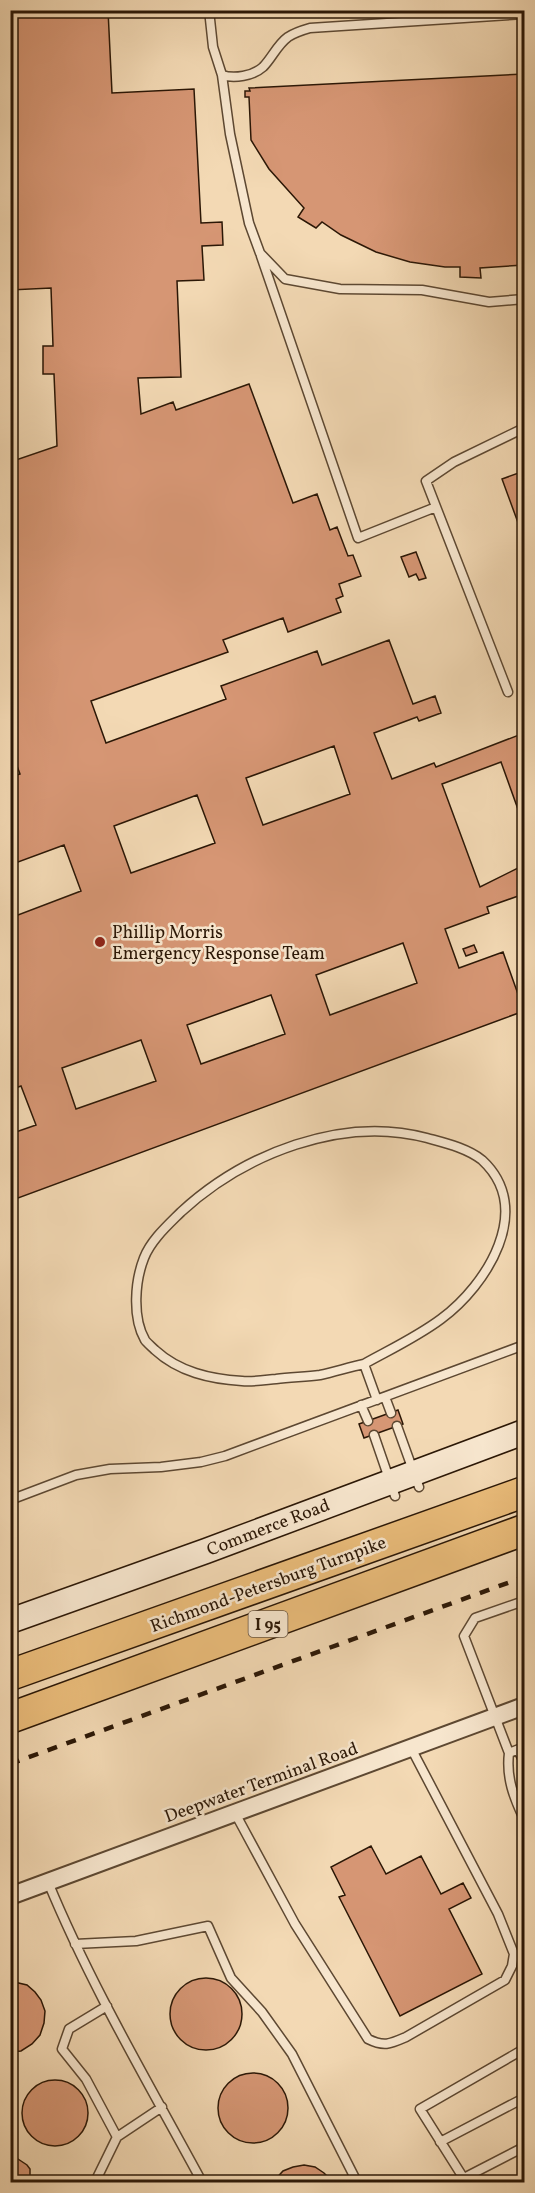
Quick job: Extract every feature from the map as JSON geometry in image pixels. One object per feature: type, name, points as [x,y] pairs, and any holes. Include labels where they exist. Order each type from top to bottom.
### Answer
[{"type":"highway","name":"Richmond-Petersburg Turnpike","points":[[10,1675],[525,1492]]},
{"type":"highway","name":"Richmond-Petersburg Turnpike","points":[[10,1718],[525,1530]]},
{"type":"main road","name":"Commerce Road","points":[[10,1638],[417,1479],[525,1431]]},
{"type":"main road","name":"Commerce Road","points":[[417,1479],[525,1449]]},
{"type":"main road","name":"Commerce Road","points":[[10,1622],[217,1547],[393,1488]]},
{"type":"street","name":"Deepwater Terminal Road","points":[[10,1896],[525,1706]]},
{"type":"lane","points":[[209,10],[213,47],[222,75],[230,134],[249,223],[358,538],[436,507]]},
{"type":"lane","points":[[222,75],[244,76],[262,68],[290,35],[310,27],[525,14]]},
{"type":"lane","points":[[260,253],[285,279],[340,289],[422,290],[489,302],[525,299]]},
{"type":"lane","points":[[508,692],[426,481],[454,462],[525,428]]},
{"type":"lane","points":[[379,1131],[413,1135],[456,1146],[482,1160],[502,1183],[509,1205],[507,1233],[499,1255],[470,1294],[440,1320],[364,1364],[320,1375],[244,1382],[199,1375],[166,1360],[145,1340],[136,1312],[137,1284],[145,1256],[165,1228],[195,1200],[237,1171],[284,1148],[332,1136],[379,1131]]},
{"type":"lane","points":[[10,1500],[76,1475],[110,1469],[161,1467],[201,1462],[225,1456],[525,1345]]},
{"type":"lane","points":[[364,1364],[391,1413]]},
{"type":"lane","points":[[361,1405],[368,1421]]},
{"type":"lane","points":[[397,1426],[417,1479]]},
{"type":"lane","points":[[374,1435],[393,1488]]},
{"type":"lane","points":[[525,1601],[475,1618],[464,1635],[509,1753],[507,1766],[509,1779],[514,1799],[525,1820]]},
{"type":"lane","points":[[234,1813],[295,1924],[368,2039],[380,2045],[392,2043],[505,1980],[512,1966],[514,1954],[498,1914],[411,1748]]},
{"type":"lane","points":[[509,1753],[521,1748],[525,1762]]},
{"type":"lane","points":[[48,1882],[75,1944],[202,2182]]},
{"type":"lane","points":[[75,1944],[136,1941],[208,1926],[231,1978],[262,2012],[292,2054],[357,2182]]},
{"type":"lane","points":[[107,2006],[69,2029],[62,2049],[86,2079],[117,2137]]},
{"type":"lane","points":[[525,2049],[420,2109],[464,2181],[525,2147]]},
{"type":"lane","points":[[440,2142],[525,2098]]},
{"type":"lane","points":[[100,2180],[117,2137],[162,2107]]},
{"type":"building","points":[[10,10],[108,10],[112,93],[194,89],[201,223],[222,222],[223,245],[202,246],[204,280],[177,281],[181,377],[138,378],[141,414],[173,402],[176,410],[249,384],[293,503],[317,494],[330,530],[337,527],[348,556],[353,555],[361,576],[339,584],[343,596],[336,599],[341,612],[288,632],[283,618],[223,640],[228,652],[91,701],[106,743],[226,699],[221,686],[317,651],[322,665],[389,640],[413,704],[435,696],[441,713],[419,721],[417,717],[374,733],[392,779],[434,763],[436,767],[524,733],[524,826],[501,762],[442,784],[480,887],[524,865],[524,894],[487,907],[489,913],[445,929],[459,968],[503,952],[524,1011],[10,1201],[10,1134],[36,1125],[21,1086],[10,1090],[10,918],[81,891],[64,845],[10,865],[10,777],[20,774],[10,747],[10,462],[57,446],[54,374],[43,374],[43,346],[53,346],[51,288],[10,290]],"holes":[[[334,746],[350,794],[263,825],[246,778]],[[197,795],[215,843],[131,873],[114,826]],[[403,943],[417,983],[330,1015],[316,975]],[[271,995],[285,1034],[201,1064],[187,1025]],[[141,1040],[156,1081],[76,1109],[62,1068]]]},
{"type":"building","points":[[524,74],[524,265],[480,268],[481,278],[460,277],[460,267],[410,262],[376,252],[341,235],[322,222],[316,228],[298,217],[304,208],[269,169],[251,140],[249,97],[245,97],[245,91],[250,91],[249,88]]},
{"type":"building","points":[[524,471],[524,539],[502,479]]},
{"type":"building","points":[[416,552],[426,578],[419,580],[416,574],[409,577],[401,557]]},
{"type":"building","points":[[474,945],[477,952],[466,956],[463,949]]},
{"type":"building","points":[[398,1410],[403,1424],[364,1438],[359,1424]]},
{"type":"building","points":[[371,1846],[386,1874],[421,1856],[441,1894],[463,1883],[471,1898],[449,1909],[482,1974],[400,2016],[339,1897],[345,1895],[331,1867]]},
{"type":"building","points":[[206,1978],[226,1984],[236,1994],[242,2014],[236,2034],[226,2044],[206,2050],[186,2044],[176,2034],[170,2014],[176,1994],[186,1984]]},
{"type":"building","points":[[10,1981],[27,1985],[41,2000],[45,2011],[40,2035],[21,2051],[10,2052]]},
{"type":"building","points":[[246,2073],[260,2073],[273,2079],[282,2088],[288,2101],[286,2121],[278,2133],[260,2143],[246,2143],[233,2137],[224,2128],[218,2115],[218,2101],[224,2088],[233,2079]]},
{"type":"building","points":[[49,2080],[61,2080],[73,2085],[83,2095],[88,2113],[86,2126],[73,2141],[61,2146],[49,2146],[37,2141],[27,2131],[22,2119],[22,2107],[27,2095],[37,2085]]},
{"type":"building","points":[[18,2159],[30,2169],[30,2182],[10,2182],[10,2160]]},
{"type":"building","points":[[304,2165],[315,2167],[333,2182],[273,2182],[283,2171]]},
{"type":"railway","points":[[10,1764],[524,1577]]},
{"type":"place","name":"Phillip Morris Emergency Response Team","points":[[100,942]]}]
